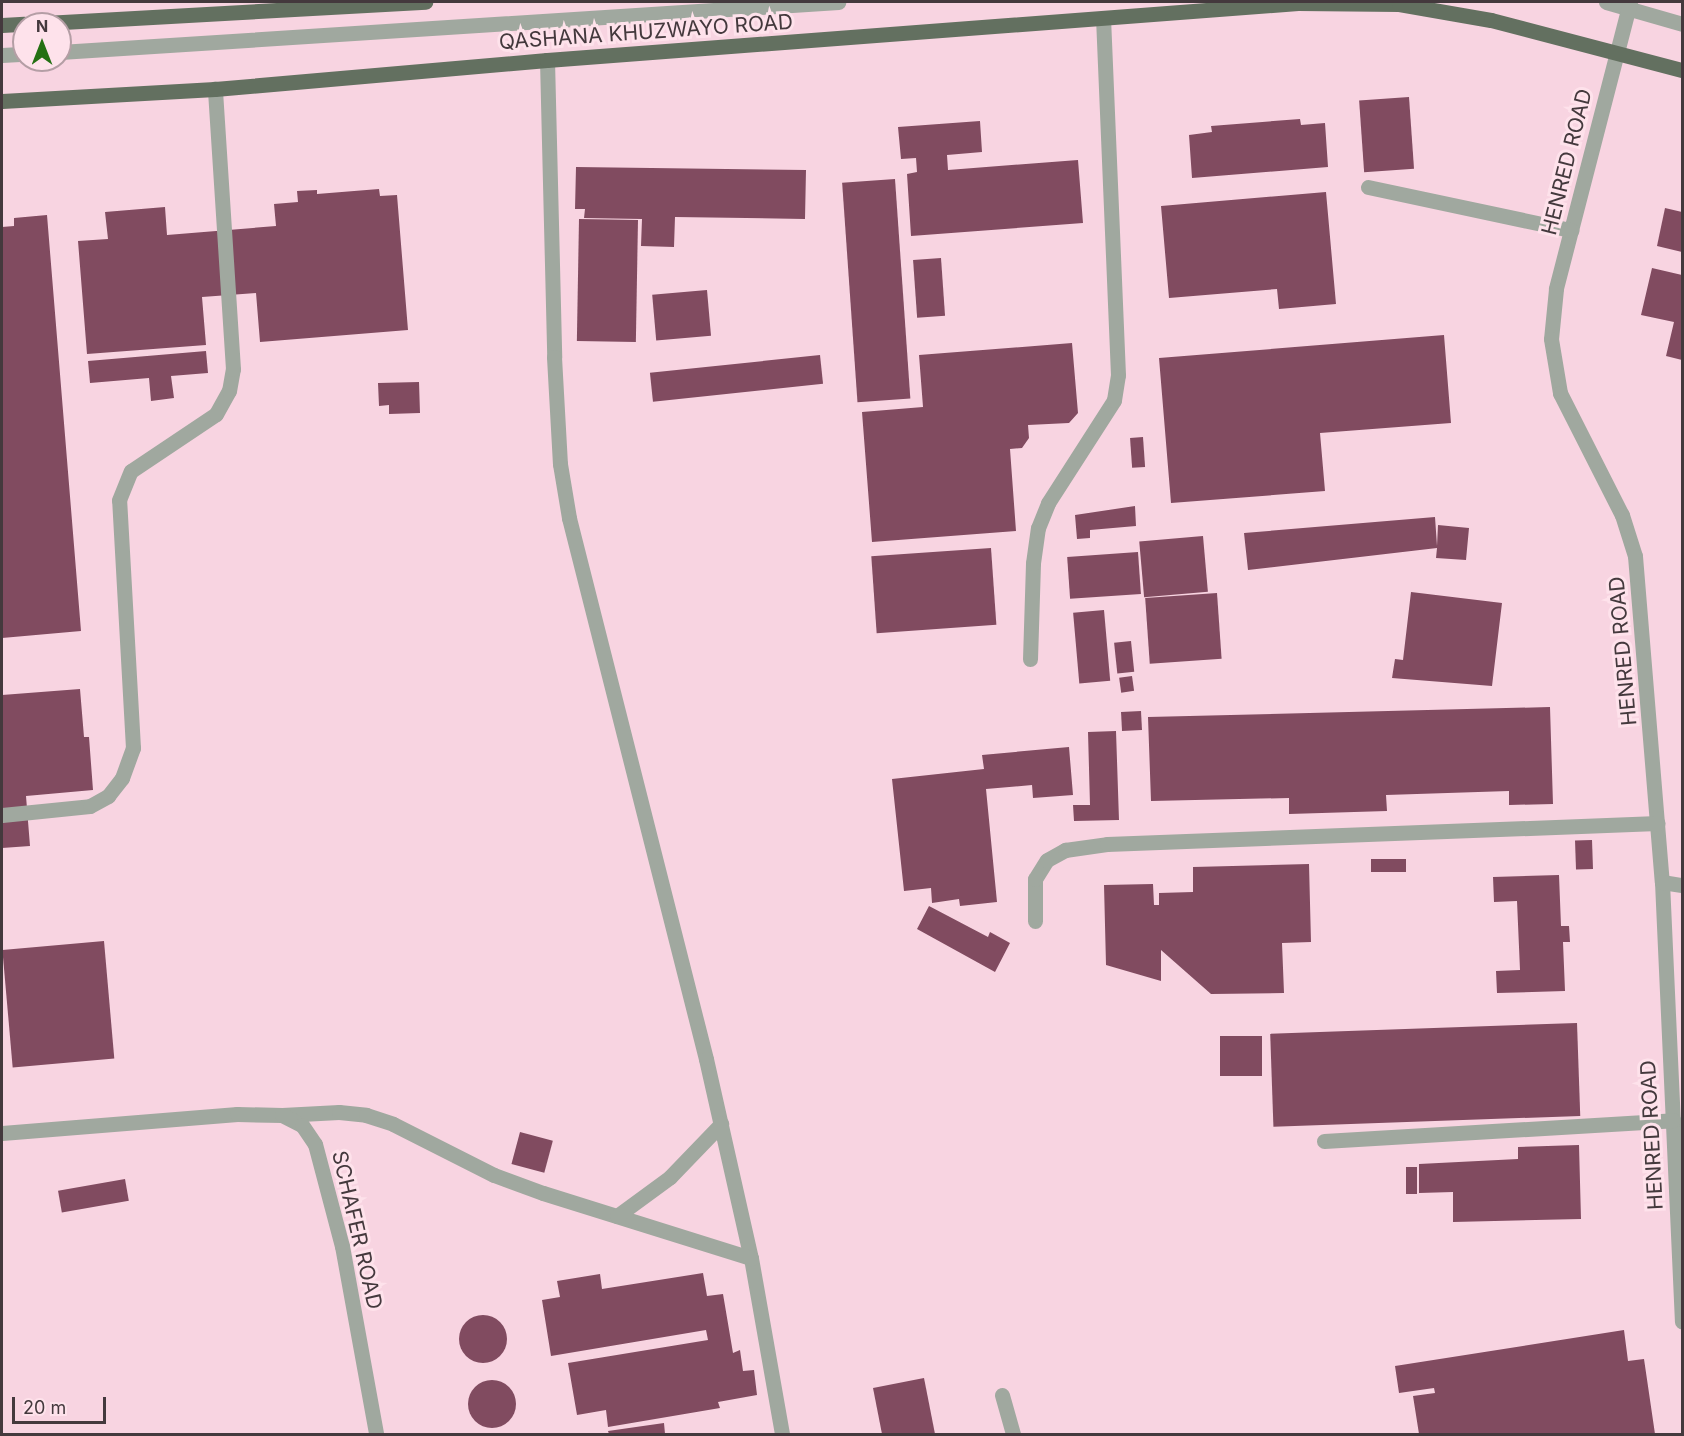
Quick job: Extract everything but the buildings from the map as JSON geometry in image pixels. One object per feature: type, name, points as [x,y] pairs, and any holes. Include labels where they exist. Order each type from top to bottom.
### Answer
[{"type":"main road","points":[[72,21],[363,3],[426,2]]},
{"type":"main road","name":"QASHANA KHUZWAYO ROAD","points":[[2,101],[215,89],[547,60],[1298,3],[1399,4],[1491,20],[1683,69]]},
{"type":"street","points":[[72,51],[838,2]]},
{"type":"street","points":[[1606,2],[1629,4],[1683,24]]},
{"type":"street","name":"HENRED ROAD","points":[[1629,4],[1556,289],[1551,339],[1560,393],[1622,515],[1635,556],[1662,882],[1683,1322]]},
{"type":"street","points":[[1030,659],[1033,563],[1038,528],[1048,503],[1114,399],[1118,375],[1103,18]]},
{"type":"street","points":[[547,60],[560,464],[569,518],[721,1124],[751,1258],[782,1434]]},
{"type":"street","points":[[2,815],[90,806],[108,796],[122,778],[133,748],[119,500],[131,471],[216,414],[229,391],[233,369],[215,89]]},
{"type":"street","points":[[1368,187],[1571,230]]},
{"type":"street","points":[[1035,921],[1035,879],[1047,860],[1065,850],[1107,844],[1658,823]]},
{"type":"street","points":[[1662,882],[1683,885]]},
{"type":"street","points":[[2,1133],[237,1114],[282,1115],[339,1112],[366,1115],[393,1124],[495,1175],[751,1258]]},
{"type":"street","name":"SCHAFER ROAD","points":[[282,1115],[302,1125],[315,1144],[342,1246],[376,1434]]},
{"type":"street","points":[[1324,1141],[1673,1120]]},
{"type":"street","points":[[617,1216],[670,1177],[721,1124]]},
{"type":"street","points":[[1002,1395],[1013,1434]]},
{"type":"shaded area","points":[[2,2],[1682,2],[1682,1434],[2,1434]]}]
